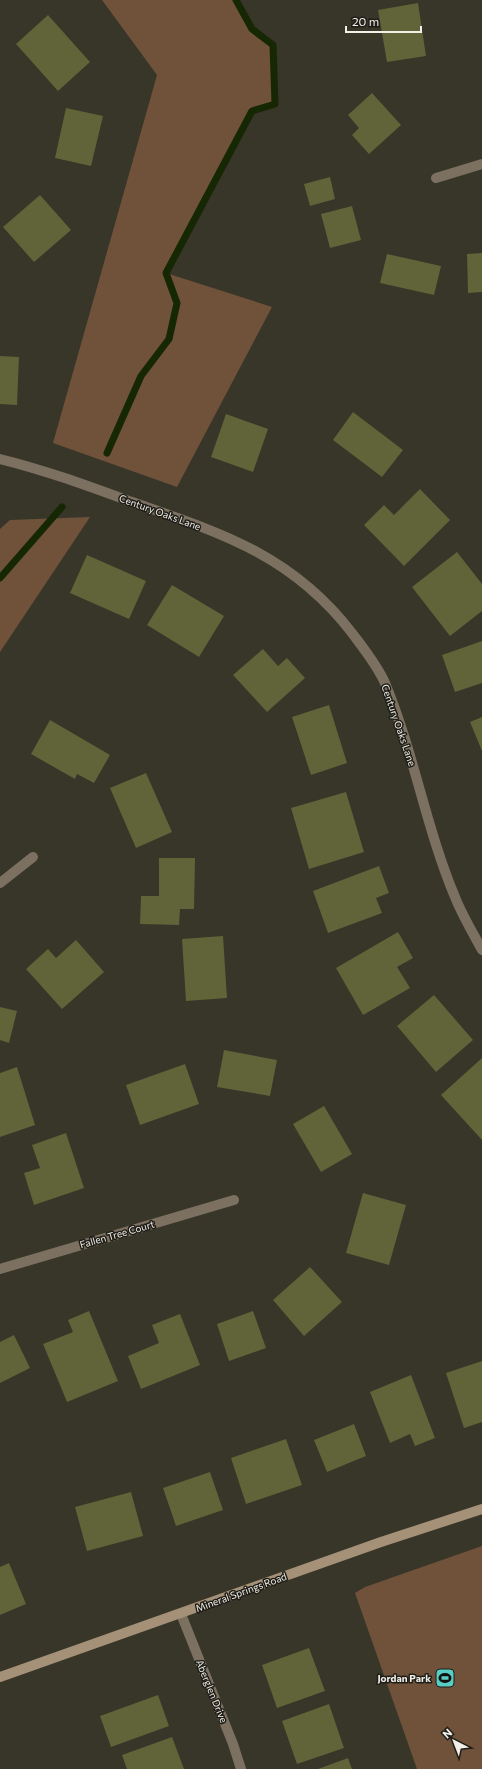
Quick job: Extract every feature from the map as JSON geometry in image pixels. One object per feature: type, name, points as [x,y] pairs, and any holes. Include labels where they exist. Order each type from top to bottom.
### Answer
[{"type":"street","points":[[436,178],[482,164]]},
{"type":"street","name":"Century Oaks Lane","points":[[0,459],[38,468],[205,528],[246,545],[281,565],[305,583],[340,618],[369,656],[385,682],[455,898],[482,950]]},
{"type":"street","points":[[0,883],[33,857]]},
{"type":"street","name":"Fallen Tree Court","points":[[0,1269],[234,1200]]},
{"type":"street","name":"Mineral Springs Road","points":[[0,1677],[374,1545],[482,1509]]},
{"type":"street","name":"Aberglen Drive","points":[[181,1614],[233,1744],[241,1769]]},
{"type":"shaded area","points":[[102,0],[236,0],[252,29],[273,45],[275,104],[252,111],[166,273],[272,307],[177,487],[53,443],[157,75]]},
{"type":"shaded area","points":[[90,517],[0,652],[0,529],[10,520]]},
{"type":"shaded area","name":"Jordan Park","points":[[482,1546],[482,1769],[417,1769],[355,1593],[365,1587]]},
{"type":"building","points":[[418,3],[426,56],[387,62],[378,10]]},
{"type":"building","points":[[48,15],[90,62],[58,91],[16,44]]},
{"type":"building","points":[[372,93],[401,125],[369,154],[352,135],[359,128],[348,115]]},
{"type":"building","points":[[66,108],[103,116],[91,166],[55,158]]},
{"type":"building","points":[[330,177],[335,199],[310,206],[304,184]]},
{"type":"building","points":[[40,195],[71,230],[34,262],[3,227]]},
{"type":"building","points":[[352,206],[361,240],[330,248],[321,214]]},
{"type":"building","points":[[482,253],[482,292],[468,293],[467,254]]},
{"type":"building","points":[[387,254],[441,266],[434,295],[380,283]]},
{"type":"building","points":[[0,356],[19,357],[17,405],[0,404]]},
{"type":"building","points":[[353,412],[403,450],[382,477],[333,440]]},
{"type":"building","points":[[226,414],[268,429],[253,472],[211,457]]},
{"type":"building","points":[[420,489],[450,520],[404,566],[364,525],[384,505],[394,515]]},
{"type":"building","points":[[457,552],[482,584],[482,611],[450,636],[412,587]]},
{"type":"building","points":[[87,555],[146,581],[129,619],[70,593]]},
{"type":"building","points":[[172,585],[224,616],[199,657],[147,625]]},
{"type":"building","points":[[482,641],[482,683],[455,692],[442,655]]},
{"type":"building","points":[[263,649],[278,666],[287,658],[305,678],[267,712],[233,675]]},
{"type":"building","points":[[329,705],[347,763],[311,775],[292,717]]},
{"type":"building","points":[[482,717],[482,751],[470,722]]},
{"type":"building","points":[[50,720],[110,755],[94,783],[77,774],[75,779],[31,754]]},
{"type":"building","points":[[146,773],[172,832],[136,848],[110,788]]},
{"type":"building","points":[[346,792],[364,852],[309,869],[291,808]]},
{"type":"building","points":[[159,858],[195,858],[194,909],[180,909],[179,925],[140,924],[141,896],[159,896]]},
{"type":"building","points":[[379,866],[389,893],[376,898],[382,913],[328,933],[313,891]]},
{"type":"building","points":[[398,932],[413,958],[397,967],[410,988],[363,1015],[336,968]]},
{"type":"building","points":[[223,936],[227,998],[186,1001],[182,939]]},
{"type":"building","points":[[76,940],[104,972],[62,1009],[26,969],[48,949],[56,958]]},
{"type":"building","points":[[434,995],[473,1040],[436,1072],[397,1026]]},
{"type":"building","points":[[0,1007],[17,1011],[9,1043],[0,1040]]},
{"type":"building","points":[[224,1050],[277,1060],[270,1096],[217,1087]]},
{"type":"building","points":[[482,1058],[482,1140],[441,1095]]},
{"type":"building","points":[[185,1064],[199,1104],[140,1125],[126,1085]]},
{"type":"building","points":[[17,1067],[35,1125],[0,1137],[0,1073]]},
{"type":"building","points":[[324,1106],[352,1154],[321,1172],[293,1124]]},
{"type":"building","points":[[66,1133],[84,1188],[34,1205],[24,1173],[40,1168],[32,1145]]},
{"type":"building","points":[[363,1193],[406,1205],[389,1265],[346,1253]]},
{"type":"building","points":[[310,1267],[342,1302],[304,1336],[273,1300]]},
{"type":"building","points":[[89,1311],[118,1381],[67,1402],[43,1344],[73,1332],[68,1320]]},
{"type":"building","points":[[253,1311],[266,1348],[229,1361],[217,1324]]},
{"type":"building","points":[[180,1314],[200,1365],[141,1389],[128,1356],[159,1343],[152,1325]]},
{"type":"building","points":[[14,1335],[30,1368],[0,1383],[0,1342]]},
{"type":"building","points":[[482,1361],[482,1422],[464,1428],[446,1373]]},
{"type":"building","points":[[411,1375],[435,1438],[415,1446],[410,1434],[390,1443],[370,1392]]},
{"type":"building","points":[[354,1424],[366,1456],[327,1472],[314,1440]]},
{"type":"building","points":[[286,1439],[302,1485],[246,1504],[231,1458]]},
{"type":"building","points":[[210,1472],[223,1510],[176,1526],[163,1488]]},
{"type":"building","points":[[131,1492],[143,1536],[87,1551],[75,1507]]},
{"type":"building","points":[[9,1563],[26,1604],[0,1615],[0,1567]]},
{"type":"building","points":[[309,1648],[325,1691],[277,1708],[262,1665]]},
{"type":"building","points":[[158,1695],[169,1726],[111,1747],[100,1716]]},
{"type":"building","points":[[329,1704],[344,1748],[297,1764],[282,1721]]},
{"type":"building","points":[[172,1737],[184,1769],[127,1769],[122,1755]]},
{"type":"building","points":[[348,1758],[352,1769],[318,1769]]},
{"type":"waterway","points":[[107,453],[141,376],[169,339],[177,303],[166,273],[252,111],[275,104],[273,45],[252,29],[236,0]]},
{"type":"waterway","points":[[0,578],[62,507]]},
{"type":"place","name":"Jordan Park","points":[[445,1678]]}]
